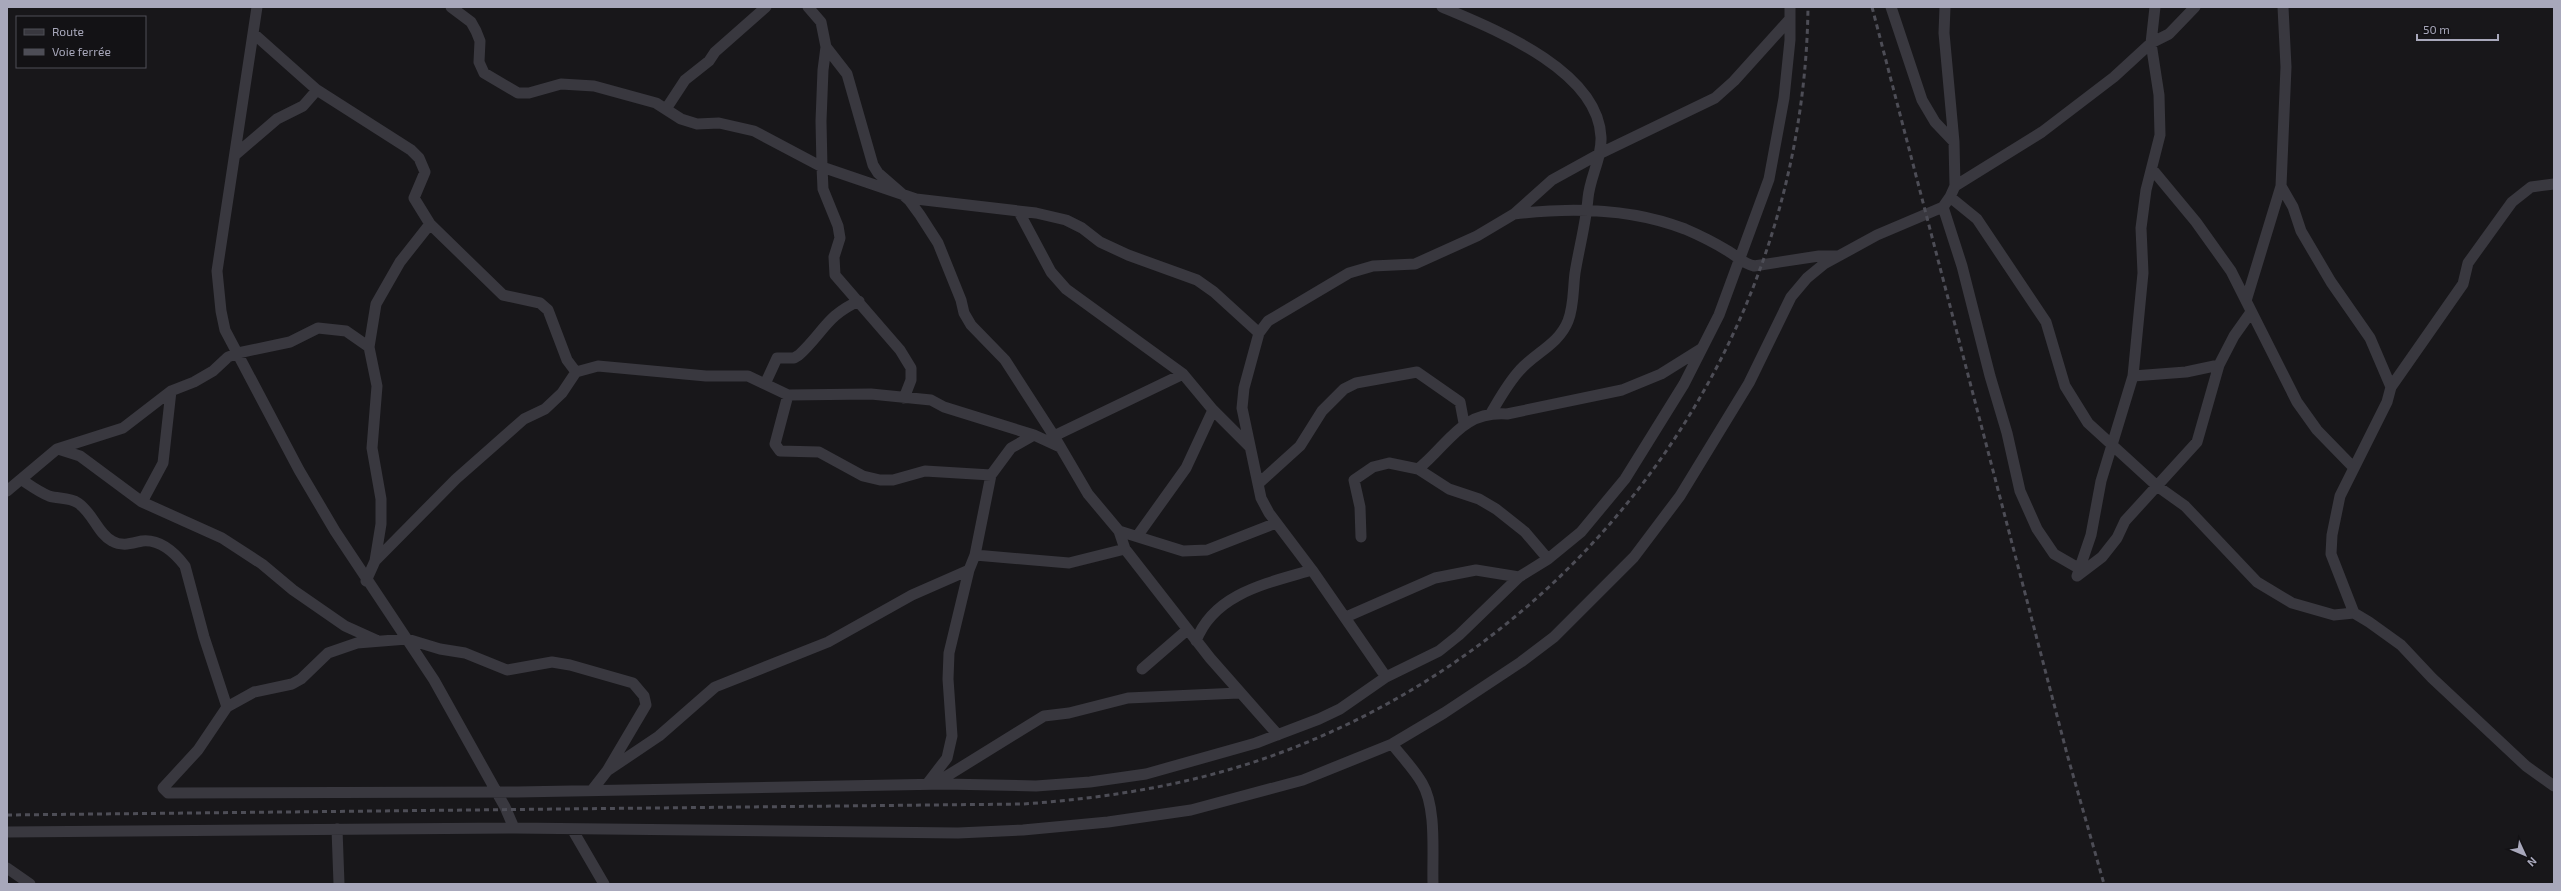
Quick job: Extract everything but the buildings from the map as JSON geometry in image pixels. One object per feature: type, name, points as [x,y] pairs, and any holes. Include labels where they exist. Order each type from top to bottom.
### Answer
[{"type":"street","points":[[257,7],[217,271],[221,311],[225,330],[299,470],[366,581],[434,680],[495,792],[505,806],[514,828]]},
{"type":"street","points":[[451,7],[471,22],[476,31],[480,41],[479,62],[484,73],[518,93],[529,93],[562,84],[594,86],[656,104],[681,119],[697,124],[719,123],[754,131],[822,167],[916,199],[1019,212],[1066,220],[1082,228],[1100,242],[1128,255],[1197,280],[1214,292],[1259,333]]},
{"type":"street","points":[[666,109],[685,80],[709,61],[715,52],[766,7]]},
{"type":"street","points":[[808,7],[821,22],[826,47],[823,70],[822,167],[823,189],[838,226],[840,238],[834,257],[835,275],[900,350],[911,368],[911,380],[904,398]]},
{"type":"street","points":[[1442,7],[1504,33],[1562,72],[1585,94],[1599,123],[1601,153],[1590,181],[1587,211],[1568,321],[1553,343],[1521,369],[1504,390],[1491,413]]},
{"type":"street","points":[[593,789],[607,771],[646,705],[644,696],[633,683],[552,662],[507,670],[465,653],[440,650],[407,639],[376,640],[357,643],[328,653],[302,679],[282,688],[254,692],[227,707],[198,750],[164,784],[165,791],[495,792],[593,789],[681,790],[930,784],[1036,786],[1090,782],[1146,774],[1278,735],[1340,709],[1386,677],[1439,651],[1464,630],[1519,577],[1548,559],[1581,532],[1625,479],[1684,384],[1720,315],[1769,179],[1784,98],[1790,7]]},
{"type":"street","points":[[1891,7],[1922,100],[1935,122],[1954,142]]},
{"type":"street","points":[[1945,7],[1944,33],[1954,142],[1953,191],[1977,219],[2046,322],[2065,386],[2088,423],[2157,486],[2185,506],[2257,582],[2292,603],[2334,615],[2354,613]]},
{"type":"street","points":[[2155,7],[2151,43],[2159,95],[2160,135],[2146,190],[2141,228],[2143,273],[2133,376],[2111,444],[2101,481],[2090,536],[2077,576],[2102,558],[2117,538],[2125,521],[2197,442],[2219,365],[2234,336],[2251,312]]},
{"type":"street","points":[[7,832],[514,828],[958,833],[1024,830],[1108,822],[1190,810],[1251,796],[1303,780],[1392,744],[1444,713],[1526,658],[1554,637],[1634,557],[1680,496],[1749,383],[1791,297],[1806,278],[1838,256],[1877,235],[1943,207],[1953,191],[2042,132],[2114,77],[2151,43],[2169,34],[2195,7]]},
{"type":"street","points":[[2246,301],[2281,186],[2286,67],[2283,7]]},
{"type":"street","points":[[1386,677],[1346,617],[1276,523],[1261,498],[1242,408],[1244,388],[1259,333],[1268,321],[1349,273],[1373,266],[1415,264],[1477,236],[1514,214],[1552,180],[1601,153],[1715,98],[1734,81],[1790,19]]},
{"type":"street","points":[[253,33],[317,90],[411,150],[419,158],[425,172],[414,198],[430,224],[503,295],[540,303],[548,310],[566,360],[576,372]]},
{"type":"street","points":[[826,47],[847,74],[873,164],[878,173],[901,194],[920,215],[938,243],[964,313],[971,325],[1005,360],[1054,436],[1088,494],[1119,531],[1125,549],[1196,641],[1239,693],[1278,735]]},
{"type":"street","points":[[235,155],[277,119],[303,106],[317,90]]},
{"type":"street","points":[[2152,169],[2218,250],[2238,282],[2251,312],[2297,402],[2317,430],[2353,467]]},
{"type":"street","points":[[2554,184],[2531,186],[2512,202],[2468,263],[2463,284],[2391,386],[2387,402],[2353,467],[2340,496],[2332,535],[2330,554],[2354,613],[2401,645],[2432,678],[2526,766],[2554,786]]},
{"type":"street","points":[[2281,186],[2293,207],[2301,232],[2331,282],[2370,338],[2391,386]]},
{"type":"street","points":[[1943,207],[1962,266],[1988,369],[2007,433],[2020,491],[2037,529],[2054,554],[2080,569]]},
{"type":"street","points":[[1514,214],[1550,210],[1629,213],[1685,229],[1740,259],[1746,264],[1761,266],[1820,256],[1838,256]]},
{"type":"street","points":[[1019,212],[1051,272],[1066,290],[1183,374],[1213,410],[1249,446]]},
{"type":"street","points":[[366,581],[375,561],[380,524],[381,499],[372,448],[377,386],[369,346],[376,304],[400,262],[430,224]]},
{"type":"street","points":[[765,384],[777,358],[794,358],[799,355],[830,318],[846,307],[859,302]]},
{"type":"street","points":[[7,491],[22,480],[57,449],[123,428],[171,391],[194,382],[228,357],[238,353],[290,342],[318,328],[346,331],[369,346]]},
{"type":"street","points":[[1418,470],[1436,455],[1464,423],[1491,413],[1507,414],[1622,390],[1661,374],[1702,348]]},
{"type":"street","points":[[2133,376],[2186,372],[2219,365]]},
{"type":"street","points":[[375,561],[462,473],[524,419],[545,409],[562,393],[576,372],[598,366],[706,376],[748,376],[788,395],[850,393],[931,400],[965,415],[1034,435],[1060,447]]},
{"type":"street","points":[[1258,484],[1300,446],[1315,420],[1332,399],[1356,383],[1417,372],[1460,402],[1464,423]]},
{"type":"street","points":[[1054,436],[1183,374]]},
{"type":"street","points":[[142,502],[163,463],[171,391]]},
{"type":"street","points":[[788,395],[775,444],[780,451],[819,452],[863,476],[880,480],[892,480],[925,471],[991,475]]},
{"type":"street","points":[[1138,535],[1186,468],[1213,410]]},
{"type":"street","points":[[930,784],[947,758],[952,736],[948,678],[949,653],[969,570],[975,555],[991,475],[1011,448],[1034,435]]},
{"type":"street","points":[[57,449],[80,456],[142,502],[222,538],[262,564],[293,590],[345,626],[376,640]]},
{"type":"street","points":[[1361,537],[1360,507],[1354,480],[1373,467],[1389,464],[1418,470],[1449,489],[1479,499],[1496,509],[1525,532],[1548,559]]},
{"type":"street","points":[[22,480],[50,496],[72,500],[79,503],[89,513],[105,536],[113,542],[124,545],[152,541],[160,544],[178,557],[185,566],[204,638],[227,707]]},
{"type":"street","points":[[1119,531],[1138,535],[1183,551],[1207,550],[1276,523]]},
{"type":"street","points":[[975,555],[1069,563],[1125,549]]},
{"type":"street","points":[[607,771],[660,736],[715,687],[828,642],[912,595],[969,570]]},
{"type":"street","points":[[1196,641],[1209,617],[1240,593],[1312,570]]},
{"type":"street","points":[[1346,617],[1435,578],[1476,570],[1519,577]]},
{"type":"street","points":[[1142,669],[1187,630]]},
{"type":"street","points":[[930,784],[1044,716],[1070,713],[1114,699],[1239,693]]},
{"type":"street","points":[[1392,744],[1422,783],[1427,794],[1430,808],[1433,884]]},
{"type":"street","points":[[337,829],[339,884]]},
{"type":"street","points":[[572,829],[604,884]]},
{"type":"street","points":[[7,868],[30,884]]},
{"type":"railway","points":[[7,815],[1023,804],[1088,798],[1152,788],[1215,774],[1277,754],[1390,703],[1491,636],[1582,555],[1658,462],[1721,359],[1767,248],[1797,130],[1808,7]]},
{"type":"railway","points":[[1872,7],[2067,754],[2104,884]]}]
